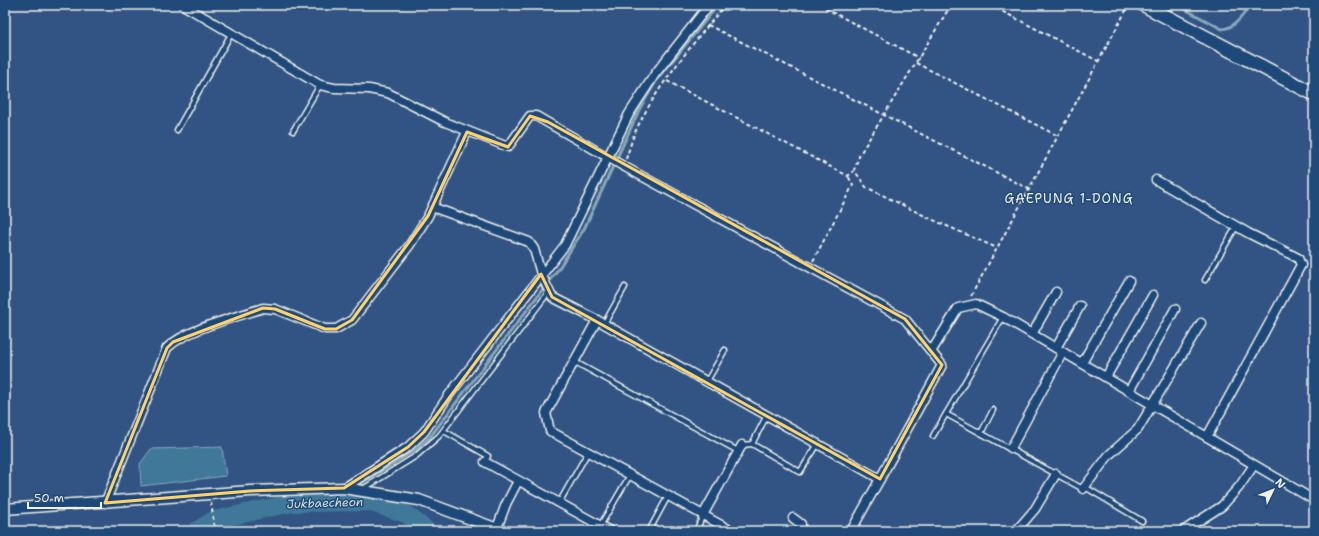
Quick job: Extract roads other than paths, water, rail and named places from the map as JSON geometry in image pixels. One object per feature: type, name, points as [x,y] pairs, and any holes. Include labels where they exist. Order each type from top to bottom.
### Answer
[{"type":"main road","points":[[1144,5],[1314,94]]},
{"type":"street","points":[[183,5],[320,85],[351,90],[369,89],[388,93],[420,111],[467,132],[508,147],[530,116],[536,116],[621,165],[905,319],[942,365],[851,531]]},
{"type":"street","points":[[344,489],[408,447],[424,432],[449,395],[542,276],[565,245],[630,114],[655,74],[709,5]]},
{"type":"street","points":[[105,503],[167,348],[173,342],[191,333],[263,308],[275,308],[325,329],[336,329],[352,320],[409,246],[432,207],[467,132]]},
{"type":"street","points":[[1156,180],[1237,226],[1298,258],[1301,265],[1207,437]]},
{"type":"street","points":[[432,207],[529,242],[534,249],[548,293],[552,297],[601,322],[880,479]]},
{"type":"street","points":[[1082,363],[1129,281]]},
{"type":"street","points":[[1032,334],[1056,292]]},
{"type":"street","points":[[1106,377],[1153,295]]},
{"type":"street","points":[[931,352],[958,308],[967,304],[976,304],[1003,316],[1254,465],[1313,496]]},
{"type":"street","points":[[1011,448],[1060,350],[1080,306]]},
{"type":"street","points":[[1128,391],[1176,308]]},
{"type":"street","points":[[601,322],[575,362],[546,413],[550,431],[732,531]]},
{"type":"street","points":[[1084,488],[1109,455],[1138,429],[1201,323]]},
{"type":"street","points":[[703,515],[740,448]]},
{"type":"street","points":[[485,462],[610,531]]},
{"type":"street","points":[[1183,531],[1222,506],[1239,487],[1254,465]]},
{"type":"street","points":[[1016,531],[1035,509],[1056,474]]},
{"type":"street","points":[[5,509],[105,503],[250,491],[344,489],[419,500],[500,530],[506,504],[518,481]]},
{"type":"street","points":[[794,518],[801,524],[801,531]]},
{"type":"lane","points":[[177,130],[231,34]]},
{"type":"lane","points":[[293,131],[320,85]]},
{"type":"lane","points":[[1205,280],[1237,226]]},
{"type":"lane","points":[[601,322],[625,287]]},
{"type":"lane","points":[[360,491],[416,456],[444,431],[548,293]]},
{"type":"lane","points":[[933,436],[1003,316]]},
{"type":"lane","points":[[707,381],[725,350]]},
{"type":"lane","points":[[575,362],[740,448],[752,444],[767,415]]},
{"type":"lane","points":[[981,433],[993,410]]},
{"type":"lane","points":[[946,414],[1084,488],[1142,522]]},
{"type":"lane","points":[[444,431],[488,456],[485,462]]},
{"type":"lane","points":[[752,444],[800,472],[818,444]]},
{"type":"lane","points":[[559,503],[588,452]]},
{"type":"lane","points":[[600,526],[630,475]]},
{"type":"lane","points":[[649,531],[668,496]]},
{"type":"lane","points":[[696,531],[703,515]]},
{"type":"water","points":[[222,447],[226,476],[141,486],[140,464],[151,449]]},
{"type":"waterway","points":[[357,486],[414,451],[430,437],[559,268],[584,229],[640,108],[657,80],[718,5]]},
{"type":"waterway","points":[[1177,5],[1222,29],[1235,24],[1251,5]]},
{"type":"waterway","points":[[331,502],[349,492]]},
{"type":"waterway","name":"Jukbaecheon","points":[[196,531],[214,520],[292,503],[369,502],[406,514],[428,531]]},
{"type":"district","name":"GAEPUNG 1-DONG","points":[[1069,198]]}]
